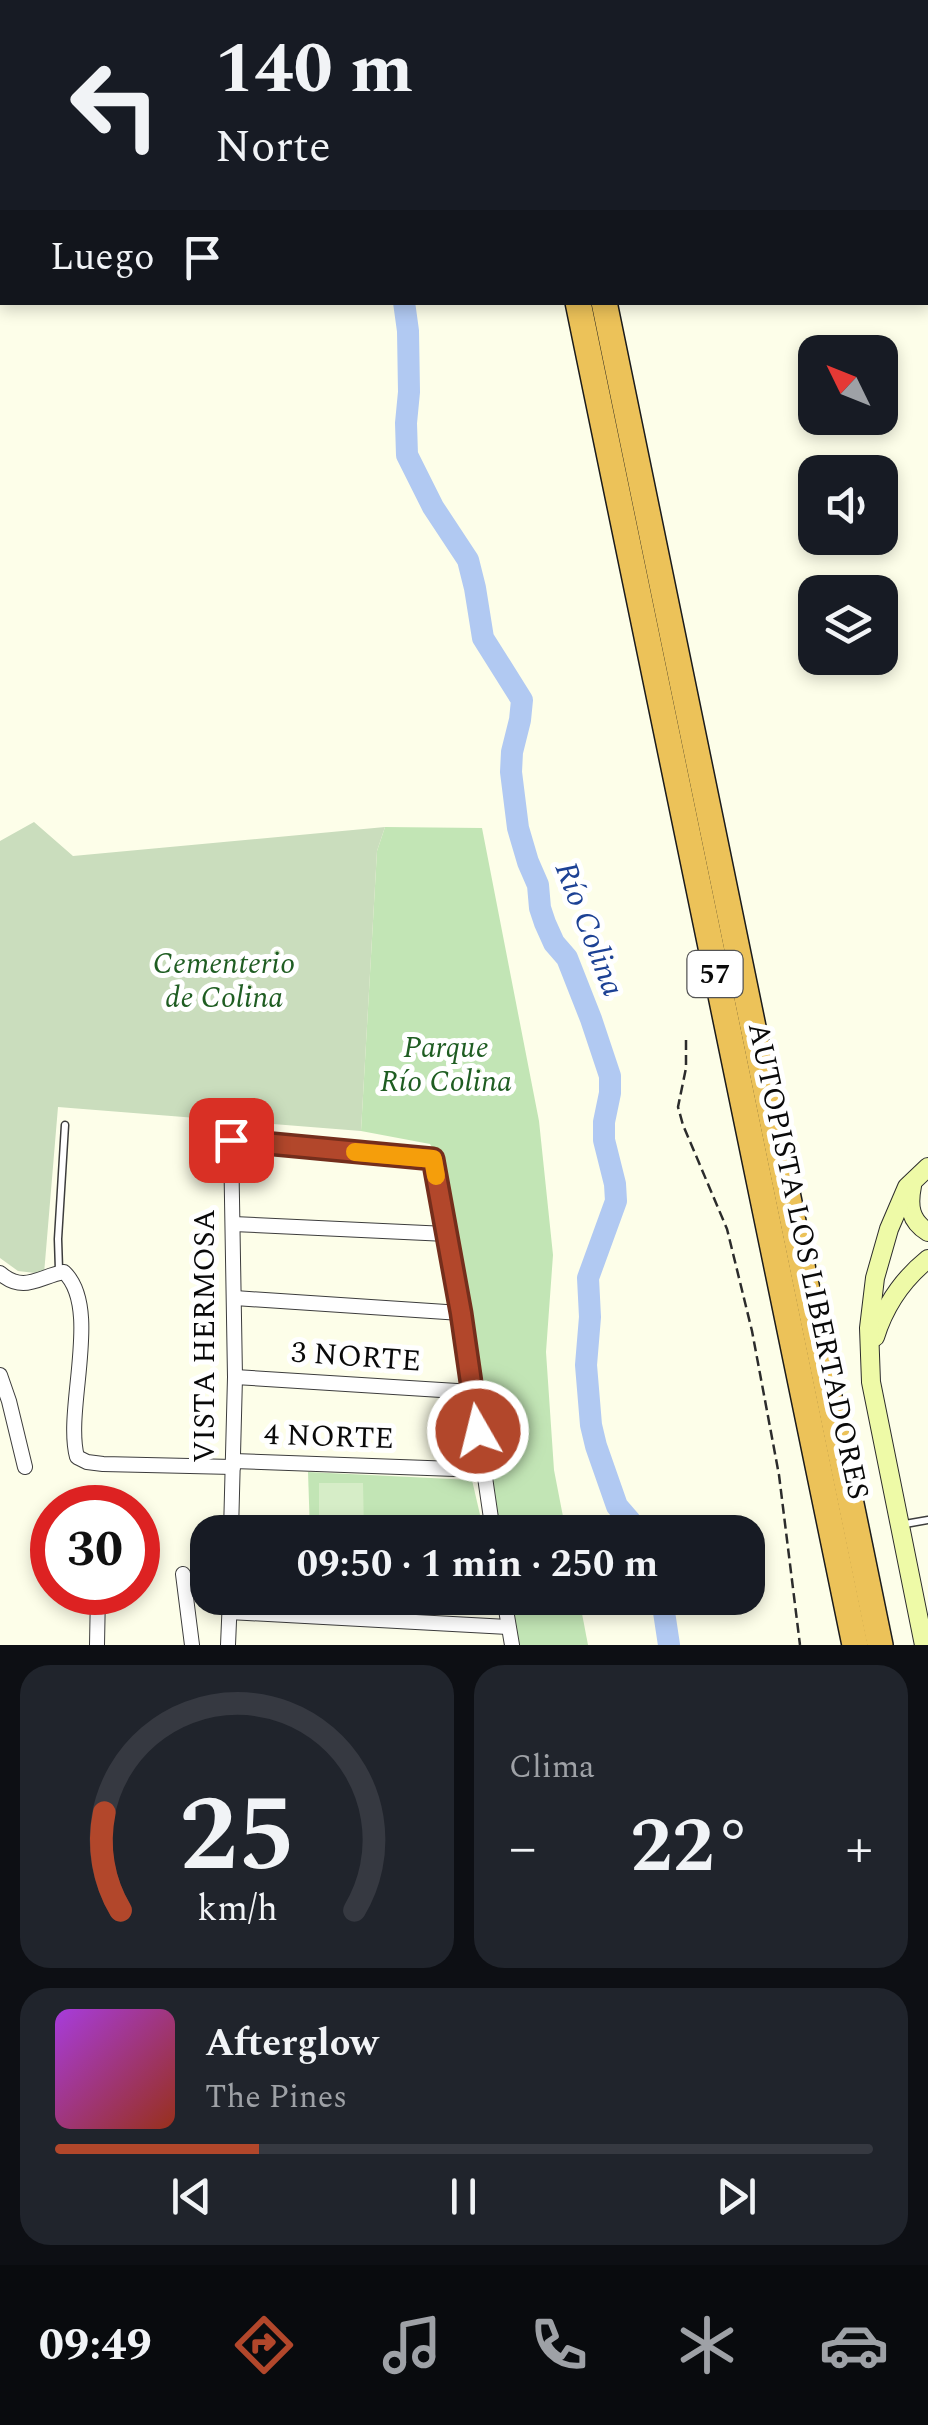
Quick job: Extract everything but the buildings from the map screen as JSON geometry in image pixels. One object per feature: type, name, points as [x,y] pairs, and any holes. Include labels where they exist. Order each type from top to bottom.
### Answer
[{"type":"highway","name":"AUTOPISTA LOS LIBERTADORES","points":[[579,305],[855,1645]]},
{"type":"highway","name":"AUTOPISTA LOS LIBERTADORES","points":[[605,305],[880,1645]]},
{"type":"street","name":"VISTA HERMOSA","points":[[232,1515],[235,1298],[231,1140],[433,1159],[447,1234]]},
{"type":"street","points":[[922,1172],[910,1195],[910,1208],[915,1221],[928,1232]]},
{"type":"street","points":[[922,1172],[899,1202],[878,1267],[869,1362],[924,1645]]},
{"type":"street","points":[[232,1224],[447,1234],[490,1515]]},
{"type":"street","points":[[869,1362],[876,1333],[891,1300],[928,1259]]},
{"type":"street","points":[[3,1281],[38,1281],[60,1272]]},
{"type":"street","name":"4 NORTE","points":[[60,1272],[68,1275],[77,1288],[80,1316],[74,1432],[78,1457],[87,1462],[483,1470]]},
{"type":"street","points":[[235,1298],[461,1313]]},
{"type":"street","points":[[0,1375],[25,1468]]},
{"type":"street","name":"3 NORTE","points":[[235,1377],[473,1392]]},
{"type":"street","points":[[183,1574],[192,1645]]},
{"type":"street","points":[[98,1615],[98,1645]]},
{"type":"street","points":[[228,1645],[229,1615]]},
{"type":"street","points":[[362,1615],[508,1626]]},
{"type":"street","points":[[506,1615],[512,1645]]},
{"type":"lane","points":[[60,1272],[58,1222],[64,1125]]},
{"type":"lane","points":[[899,1524],[928,1520]]},
{"type":"path","points":[[686,1040],[686,1068],[678,1107],[727,1229],[752,1331],[780,1476],[800,1645]]},
{"type":"green space","name":"Cementerio de Colina","points":[[34,822],[73,856],[385,827],[377,851],[361,1131],[58,1107],[44,1274],[18,1271],[0,1258],[0,841]]},
{"type":"green space","name":"Parque Río Colina","points":[[385,827],[482,828],[539,1121],[553,1255],[546,1352],[554,1470],[563,1515],[493,1515],[437,1156],[430,1144],[361,1131],[377,851]]},
{"type":"green space","points":[[308,1472],[472,1480],[480,1515],[309,1515]]},
{"type":"green space","points":[[319,1483],[363,1483],[364,1515],[319,1515]]},
{"type":"green space","points":[[510,1615],[582,1615],[588,1645],[516,1645]]},
{"type":"waterway","name":"Río Colina","points":[[404,305],[408,331],[407,455],[433,507],[468,560],[483,638],[522,700],[511,772],[518,828],[538,885],[545,923],[554,943],[567,958],[610,1076],[604,1140],[616,1201],[588,1278],[586,1365],[596,1446],[617,1506],[625,1515]]},
{"type":"waterway","name":"Río Colina","points":[[664,1615],[669,1645]]},
{"type":"slow traffic","points":[[355,1152],[433,1159],[436,1176]]},
{"type":"route","points":[[231,1140],[433,1159],[478,1431]]}]
